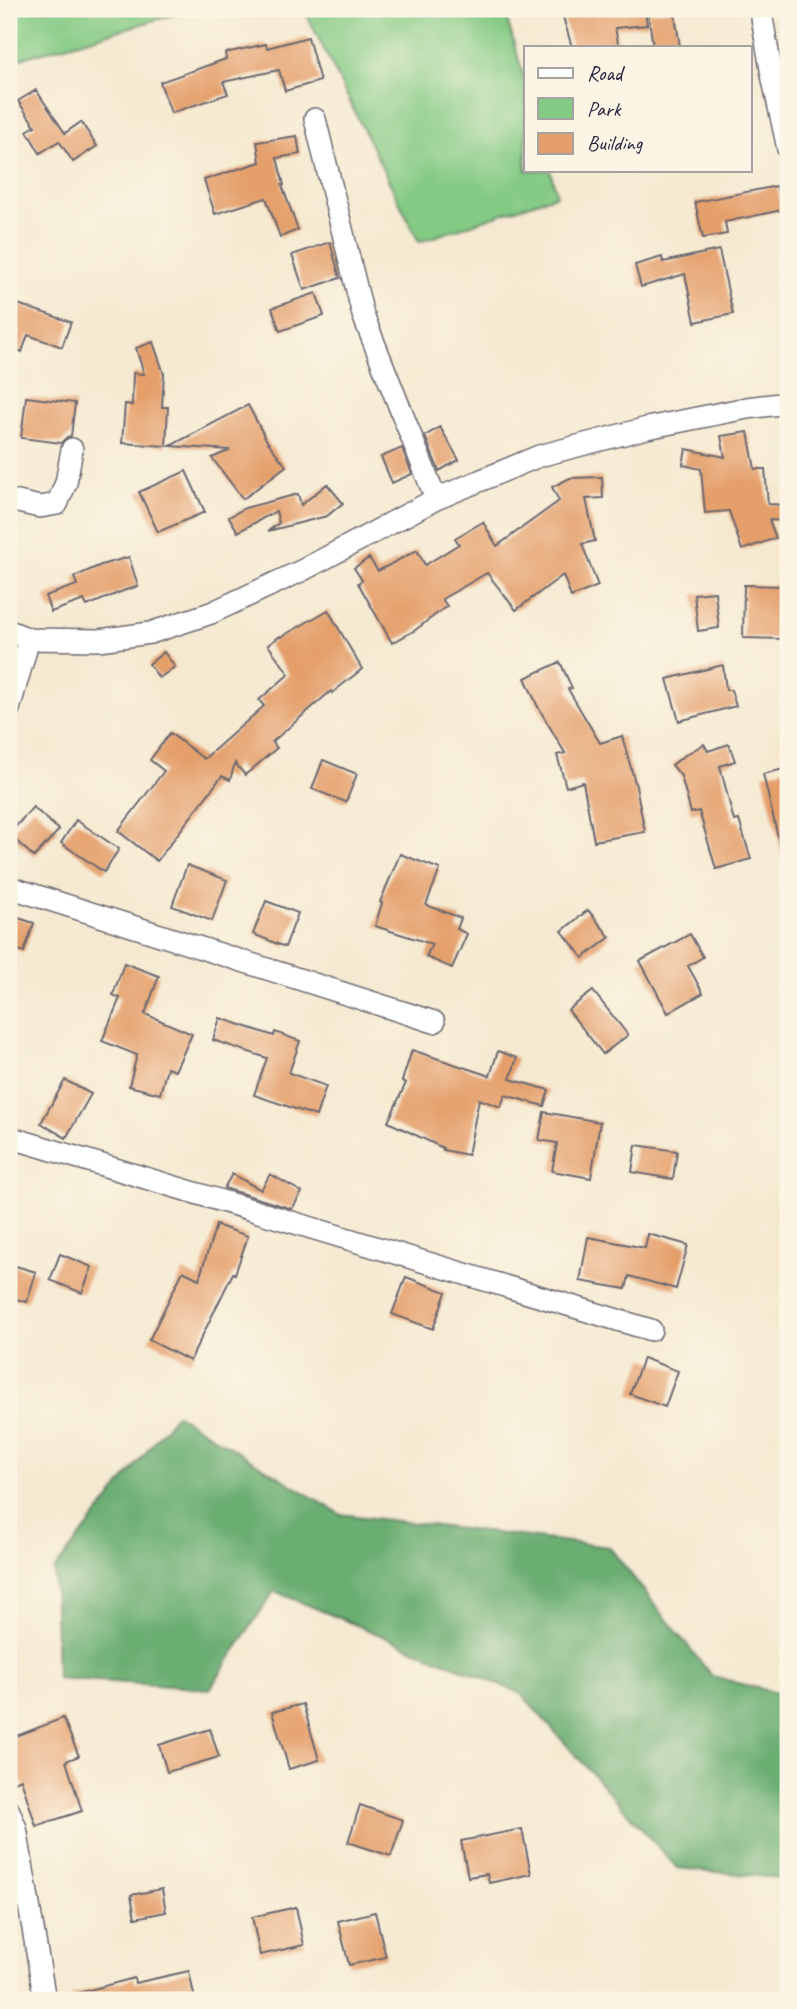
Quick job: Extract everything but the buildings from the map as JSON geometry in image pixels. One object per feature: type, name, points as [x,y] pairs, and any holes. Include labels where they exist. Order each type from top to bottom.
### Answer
[{"type":"street","points":[[762,18],[788,149]]},
{"type":"street","points":[[315,119],[363,315],[436,499]]},
{"type":"street","points":[[9,631],[29,639],[99,640],[150,633],[211,613],[303,570],[436,499],[540,456],[647,428],[747,408],[788,403]]},
{"type":"street","points":[[9,500],[40,507],[57,504],[66,483],[72,449]]},
{"type":"street","points":[[9,709],[29,639]]},
{"type":"street","points":[[9,887],[434,1022]]},
{"type":"street","points":[[9,1137],[651,1329]]},
{"type":"street","points":[[9,1811],[16,1828],[45,2000]]},
{"type":"green space","points":[[9,9],[194,9],[9,62]]},
{"type":"green space","points":[[304,9],[504,9],[524,78],[524,172],[551,172],[557,195],[419,242]]},
{"type":"green space","points":[[176,1414],[340,1514],[609,1547],[712,1676],[788,1696],[788,1879],[677,1868],[520,1693],[274,1591],[210,1689],[57,1678],[54,1570]]}]
